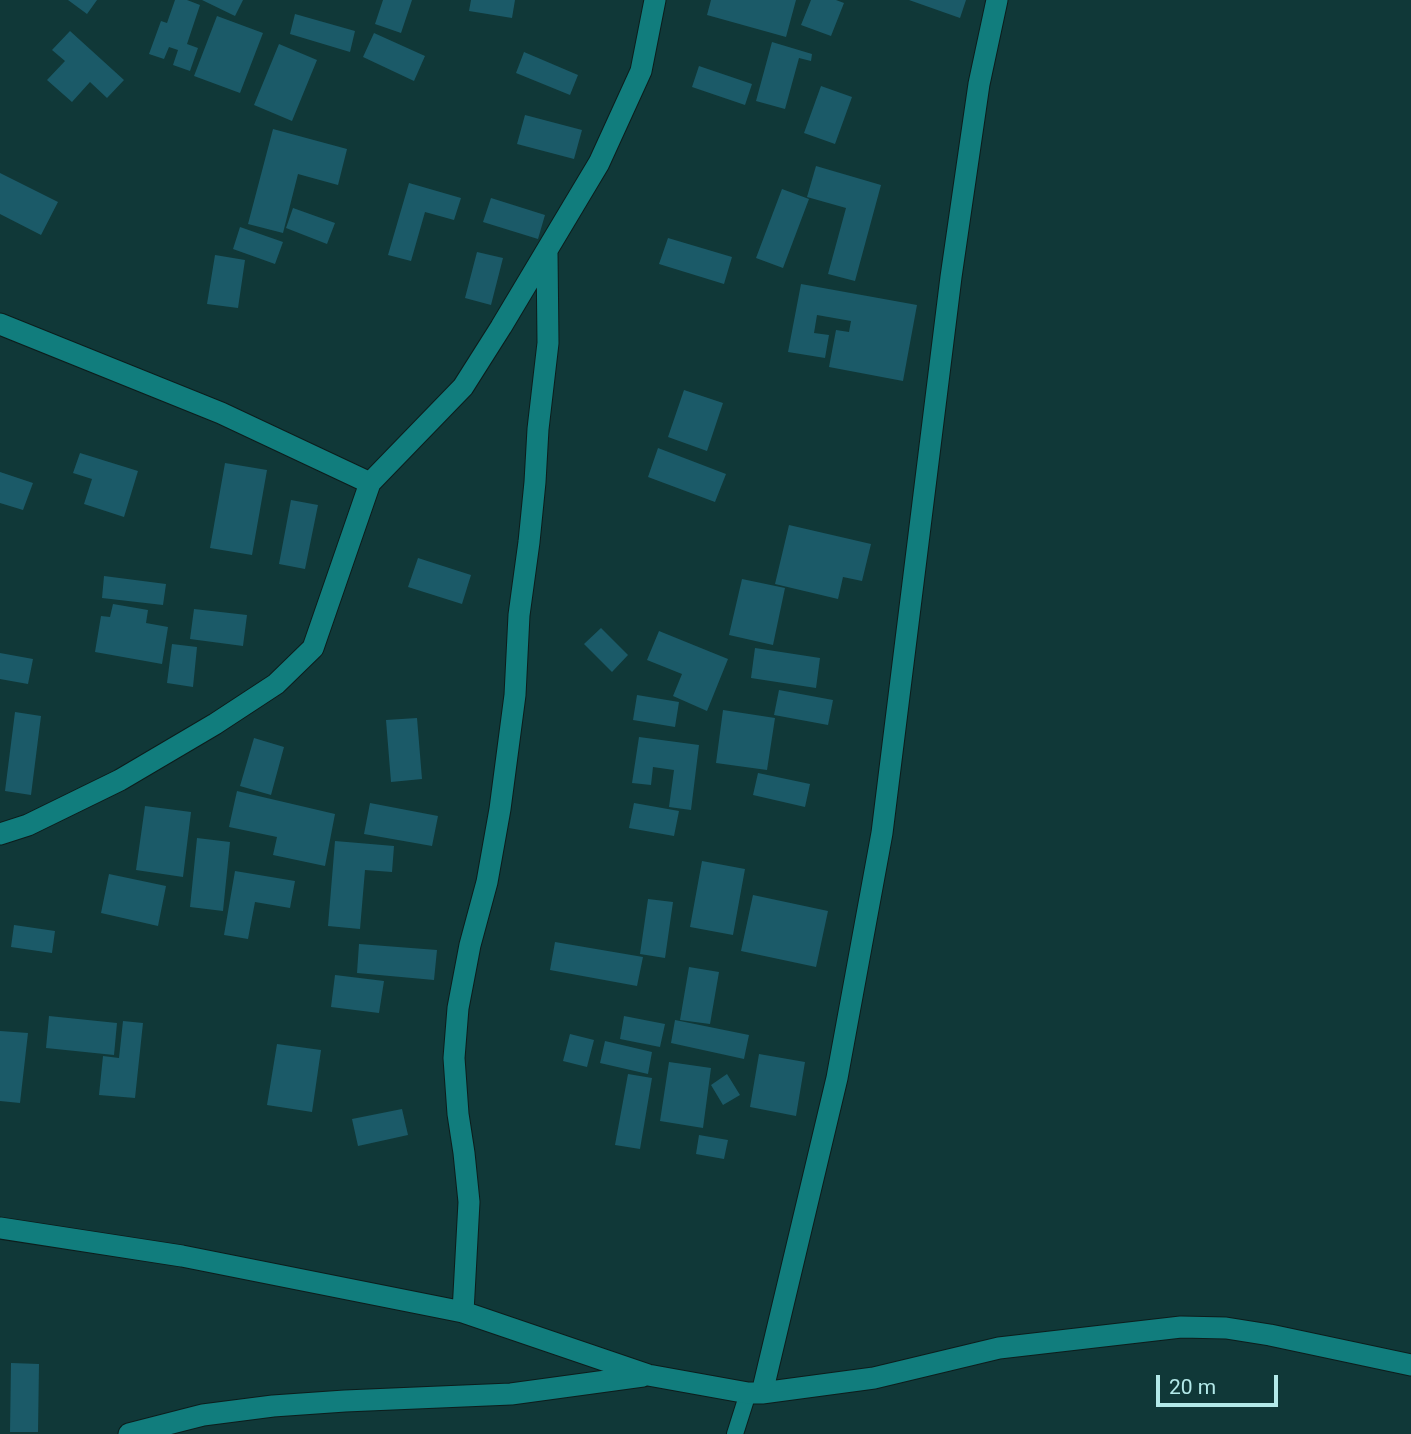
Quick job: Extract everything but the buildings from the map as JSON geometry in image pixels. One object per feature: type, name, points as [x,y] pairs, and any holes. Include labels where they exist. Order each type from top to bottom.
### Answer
[{"type":"street","points":[[0,834],[28,825],[120,780],[215,724],[276,684],[313,648],[370,483],[463,387],[547,250],[598,163],[641,71],[655,0]]},
{"type":"street","points":[[755,1393],[837,1078],[882,834],[951,276],[979,85],[997,0]]},
{"type":"street","points":[[463,1312],[469,1202],[454,1058],[458,1008],[470,945],[487,882],[515,695],[519,615],[529,542],[548,343],[547,250]]},
{"type":"street","points":[[0,324],[220,413],[370,483]]},
{"type":"street","points":[[0,1227],[182,1256],[463,1312],[648,1375],[755,1393],[874,1378],[999,1348],[1181,1327],[1226,1328],[1270,1335],[1411,1366]]},
{"type":"street","points":[[129,1434],[203,1415],[273,1406],[511,1394],[648,1375]]},
{"type":"lane","points":[[734,1434],[755,1393]]}]
